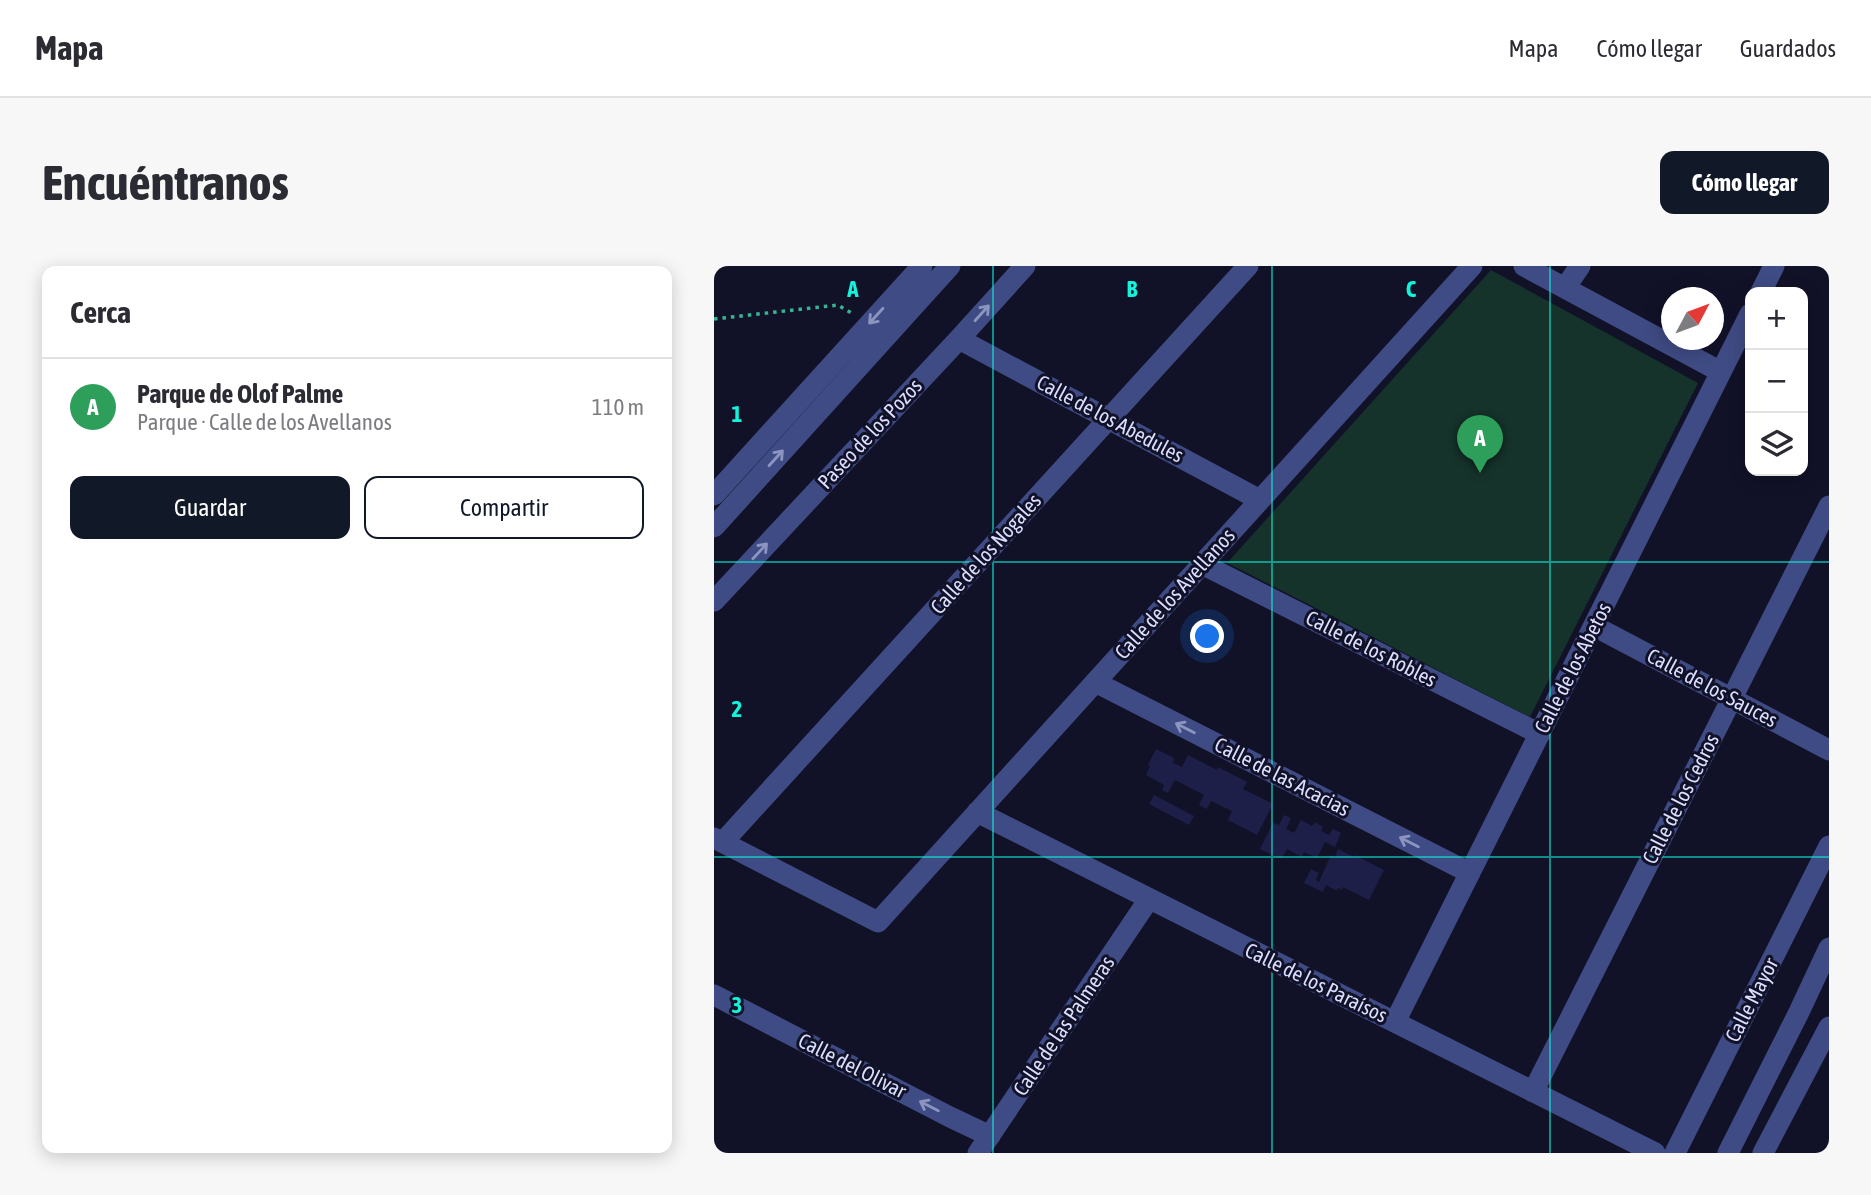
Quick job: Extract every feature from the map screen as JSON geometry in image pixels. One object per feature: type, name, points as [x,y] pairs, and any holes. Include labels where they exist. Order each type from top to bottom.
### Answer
[{"type":"street","points":[[714,495],[922,266]]},
{"type":"street","points":[[714,527],[950,266]]},
{"type":"street","name":"Paseo de los Pozos","points":[[714,601],[1025,266]]},
{"type":"street","name":"Calle de los Nogales","points":[[719,840],[1248,266]]},
{"type":"street","name":"Calle de los Avellanos","points":[[719,840],[878,922],[1472,266]]},
{"type":"street","points":[[1524,266],[1721,372]]},
{"type":"street","points":[[1565,288],[1580,266]]},
{"type":"street","points":[[1764,287],[1774,266]]},
{"type":"street","name":"Calle de los Abetos","points":[[1395,1022],[1745,324]]},
{"type":"street","name":"Calle de los Abedules","points":[[960,339],[1260,500]]},
{"type":"street","name":"Calle de los Cedros","points":[[1534,1092],[1829,506]]},
{"type":"street","name":"Calle de los Robles","points":[[1202,565],[1539,734]]},
{"type":"street","name":"Calle de los Sauces","points":[[1594,626],[1829,750]]},
{"type":"street","name":"Calle de las Acacias","points":[[1095,682],[1470,873]]},
{"type":"street","name":"Calle de los Paraísos","points":[[977,812],[1655,1153]]},
{"type":"street","name":"Calle Mayor","points":[[1675,1153],[1829,846]]},
{"type":"street","name":"Calle de las Palmeras","points":[[984,1144],[1149,899]]},
{"type":"street","points":[[1728,1153],[1829,948]]},
{"type":"street","name":"Calle del Olivar","points":[[714,995],[950,1117],[984,1144]]},
{"type":"street","points":[[1763,1153],[1829,1028]]},
{"type":"path","points":[[714,319],[838,305],[870,323]]},
{"type":"green space","points":[[1491,270],[1698,383],[1530,717],[1227,563]]},
{"type":"building","points":[[1156,749],[1174,758],[1173,763],[1182,767],[1188,755],[1217,770],[1218,767],[1247,782],[1243,789],[1273,804],[1257,835],[1228,820],[1232,811],[1211,801],[1207,809],[1199,805],[1204,795],[1175,780],[1168,793],[1162,790],[1164,785],[1146,775]]},
{"type":"building","points":[[1154,795],[1194,816],[1189,825],[1149,804]]},
{"type":"building","points":[[1284,815],[1291,818],[1286,829],[1294,833],[1301,820],[1312,826],[1315,822],[1323,827],[1321,831],[1329,835],[1333,829],[1341,833],[1335,847],[1325,842],[1317,858],[1304,852],[1302,857],[1287,849],[1281,859],[1260,849],[1273,823],[1279,825]]},
{"type":"building","points":[[1338,849],[1384,870],[1369,900],[1343,887],[1337,891],[1326,885],[1323,892],[1304,883],[1311,869],[1319,873],[1316,880],[1319,882],[1331,855],[1335,857]]},
{"type":"place","name":"Parque de Olof Palme","points":[[1480,473]]}]
